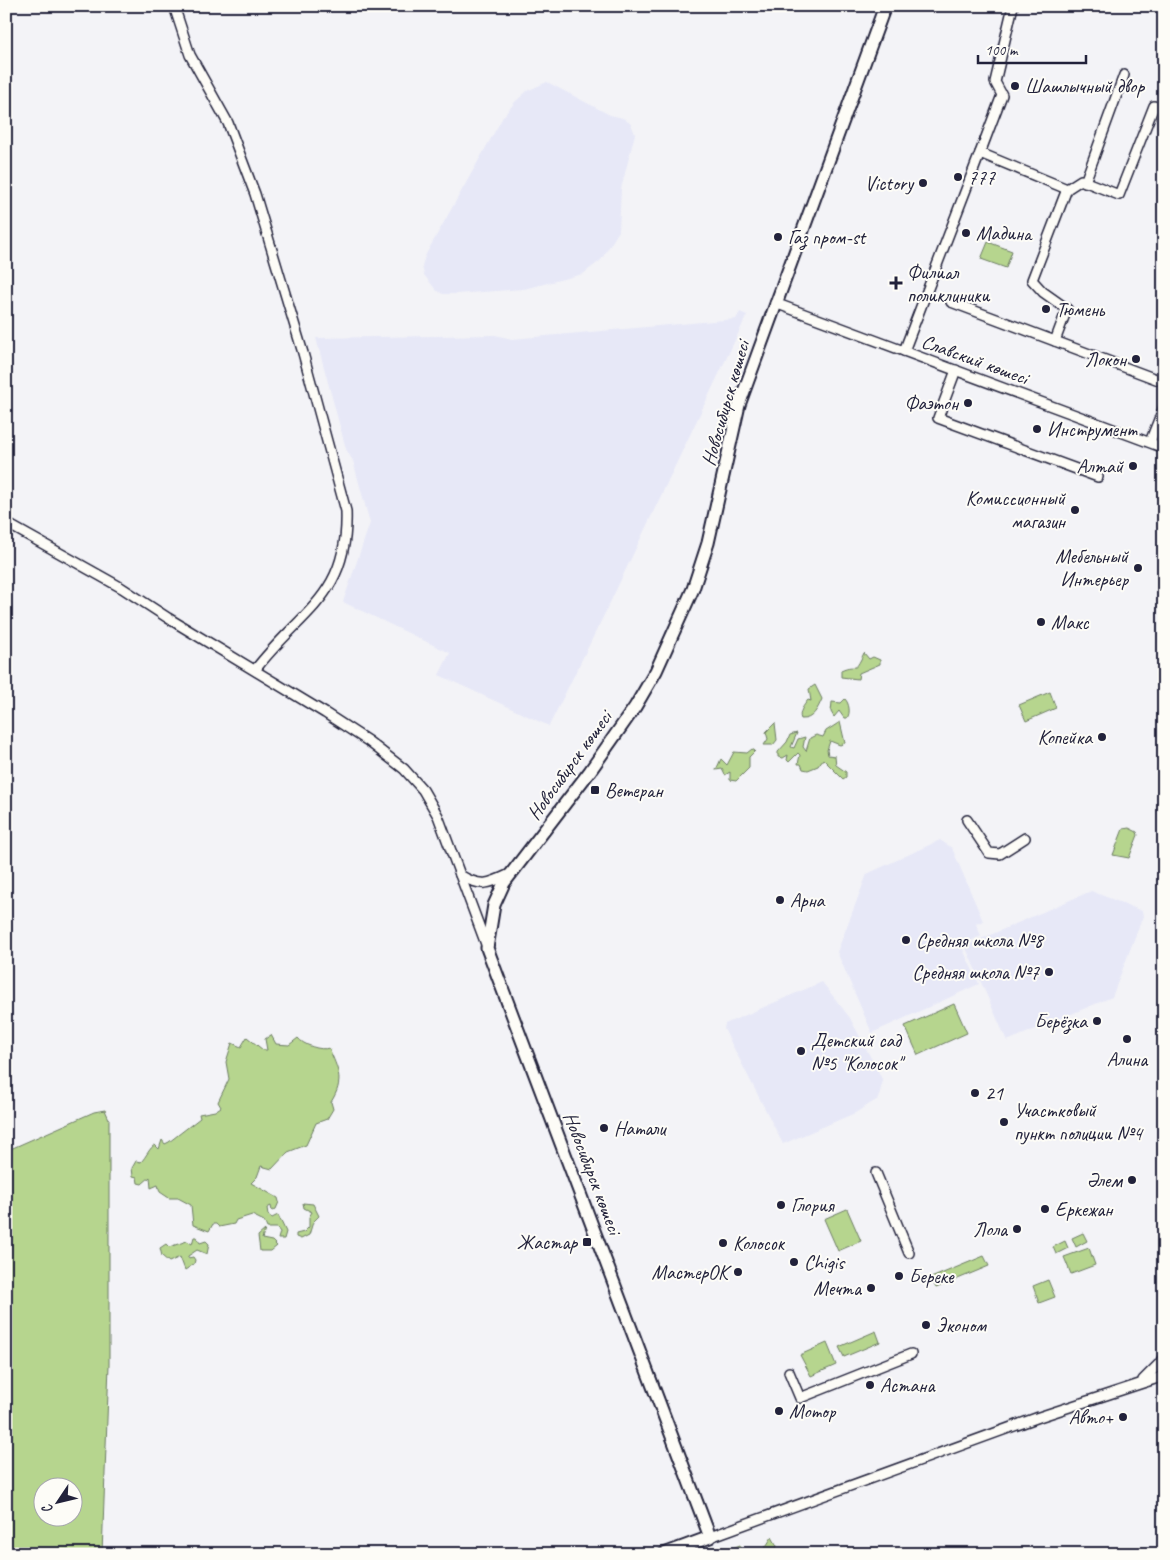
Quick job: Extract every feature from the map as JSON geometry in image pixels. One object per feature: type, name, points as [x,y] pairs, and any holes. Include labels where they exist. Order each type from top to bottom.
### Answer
[{"type":"main road","name":"Новосибирск көшесі","points":[[710,1537],[487,948],[494,905],[510,874],[551,823],[620,728],[651,679],[670,642],[700,570],[740,405],[775,303],[885,6]]},
{"type":"main road","points":[[664,1554],[710,1537]]},
{"type":"street","points":[[174,6],[190,55],[228,123],[255,194],[303,353],[346,511],[344,547],[335,576],[322,599],[308,615],[287,632],[255,670]]},
{"type":"street","points":[[904,351],[1002,95],[996,82],[1014,6]]},
{"type":"street","points":[[1085,182],[1124,75]]},
{"type":"street","points":[[1055,341],[1067,309],[1043,292],[1032,280],[1067,188],[1081,180],[1119,195],[1154,106],[1164,110]]},
{"type":"street","points":[[980,153],[1067,188]]},
{"type":"street","points":[[951,302],[1164,382]]},
{"type":"street","name":"Славский көшесі","points":[[775,303],[1164,448]]},
{"type":"street","points":[[956,370],[938,418],[1098,476]]},
{"type":"street","points":[[1150,442],[1164,407]]},
{"type":"street","points":[[6,524],[141,598],[168,618],[368,741],[404,769],[423,790],[438,816],[487,948]]},
{"type":"street","points":[[967,820],[989,853],[1000,854],[1025,838]]},
{"type":"street","points":[[460,875],[473,883],[482,884],[510,874]]},
{"type":"street","points":[[876,1173],[910,1253]]},
{"type":"street","points":[[1164,1294],[1164,1320]]},
{"type":"street","points":[[789,1372],[800,1398],[911,1354]]},
{"type":"street","points":[[1142,1382],[1164,1356]]},
{"type":"street","points":[[710,1537],[1142,1382],[1164,1376]]},
{"type":"shaded area","points":[[547,82],[610,115],[623,118],[631,124],[635,134],[621,189],[619,231],[601,260],[583,274],[524,289],[456,294],[443,294],[437,291],[424,275],[422,266],[425,256],[503,117],[527,91]]},
{"type":"shaded area","points":[[740,312],[747,315],[549,726],[439,675],[450,653],[343,602],[370,523],[353,461],[346,449],[316,338],[495,335],[512,339],[736,319]]},
{"type":"shaded area","name":"Средняя школа №8","points":[[940,840],[952,848],[983,921],[976,924],[981,936],[961,945],[979,984],[872,1033],[837,952],[867,874]]},
{"type":"shaded area","name":"Средняя школа №7","points":[[1091,891],[1142,911],[1143,916],[1112,997],[1007,1041],[965,946]]},
{"type":"shaded area","name":"Детский сад №5 \"Колосок\"","points":[[822,982],[850,1018],[883,1081],[878,1099],[855,1113],[783,1144],[724,1029],[725,1024]]},
{"type":"green space","points":[[988,242],[1012,251],[1006,268],[981,259]]},
{"type":"green space","points":[[864,653],[869,659],[873,657],[880,660],[880,664],[859,673],[858,679],[841,677],[841,670],[855,667]]},
{"type":"green space","points":[[815,685],[822,699],[817,710],[809,718],[801,719],[800,714],[803,707],[808,700],[811,701],[809,689]]},
{"type":"green space","points":[[1050,692],[1056,708],[1026,721],[1019,705]]},
{"type":"green space","points":[[845,699],[849,708],[847,718],[844,718],[839,711],[834,717],[831,712],[832,702],[841,703]]},
{"type":"green space","points":[[840,722],[845,743],[840,745],[830,741],[827,750],[828,755],[835,756],[836,765],[846,772],[846,777],[843,779],[823,759],[818,766],[808,770],[803,769],[801,764],[798,764],[800,755],[798,753],[789,762],[787,760],[788,755],[783,758],[778,757],[778,752],[787,742],[790,735],[797,733],[791,747],[794,748],[798,739],[805,737],[803,747],[806,751],[810,738],[816,735],[823,737],[826,731]]},
{"type":"green space","points":[[775,723],[777,740],[773,745],[764,745],[768,739],[766,732]]},
{"type":"green space","points":[[752,749],[755,751],[749,757],[749,768],[736,781],[730,780],[730,772],[725,775],[722,769],[716,770],[721,759],[727,765],[734,752],[747,753]]},
{"type":"green space","points":[[1129,828],[1137,832],[1138,835],[1129,858],[1113,855],[1123,829]]},
{"type":"green space","points":[[954,1004],[967,1033],[918,1055],[905,1026]]},
{"type":"green space","points":[[271,1035],[276,1044],[289,1045],[298,1038],[312,1047],[329,1048],[339,1075],[338,1087],[331,1102],[333,1109],[327,1119],[316,1123],[306,1145],[288,1152],[272,1169],[261,1166],[257,1177],[251,1183],[278,1198],[279,1202],[276,1209],[272,1211],[271,1206],[267,1208],[268,1215],[272,1218],[278,1215],[286,1232],[284,1239],[278,1239],[280,1232],[277,1228],[267,1228],[264,1221],[252,1215],[236,1220],[234,1224],[219,1227],[213,1224],[209,1231],[193,1225],[191,1205],[178,1198],[169,1198],[160,1192],[158,1185],[151,1188],[150,1177],[142,1184],[138,1183],[137,1177],[133,1176],[132,1168],[136,1161],[141,1162],[153,1146],[155,1145],[159,1149],[162,1140],[165,1144],[169,1142],[200,1118],[199,1114],[215,1111],[221,1107],[218,1102],[229,1079],[226,1062],[232,1043],[241,1047],[247,1037],[263,1050],[267,1050],[265,1039]]},
{"type":"green space","points":[[105,1110],[109,1119],[109,1365],[102,1554],[6,1554],[6,1151],[94,1112]]},
{"type":"green space","points":[[303,1203],[313,1204],[319,1216],[313,1222],[309,1235],[301,1239],[296,1237],[296,1234],[304,1232],[309,1227],[309,1217],[312,1212],[304,1208]]},
{"type":"green space","points":[[847,1209],[861,1241],[838,1251],[824,1219]]},
{"type":"green space","points":[[265,1230],[262,1239],[272,1241],[277,1246],[271,1251],[260,1251],[258,1236]]},
{"type":"green space","points":[[1083,1233],[1087,1241],[1076,1247],[1072,1238]]},
{"type":"green space","points":[[194,1237],[200,1243],[206,1241],[209,1244],[207,1254],[197,1250],[188,1256],[188,1258],[193,1257],[195,1260],[194,1264],[185,1270],[180,1257],[169,1262],[162,1256],[160,1248],[166,1244],[169,1247],[187,1241],[192,1244]]},
{"type":"green space","points":[[1065,1241],[1068,1248],[1056,1254],[1053,1247]]},
{"type":"green space","points":[[1089,1248],[1095,1265],[1071,1274],[1064,1257]]},
{"type":"green space","points":[[984,1256],[989,1266],[936,1288],[931,1278]]},
{"type":"green space","points":[[1048,1280],[1055,1297],[1039,1303],[1033,1286]]},
{"type":"green space","points":[[876,1331],[880,1342],[844,1357],[839,1347]]},
{"type":"green space","points":[[827,1343],[836,1365],[811,1376],[800,1355]]},
{"type":"green space","points":[[772,1537],[777,1546],[775,1552],[771,1553],[765,1548]]},
{"type":"green space","points":[[740,1545],[744,1554],[717,1554]]},
{"type":"place","name":"Шашлычный двор","points":[[1015,86]]},
{"type":"place","name":"777","points":[[958,177]]},
{"type":"place","name":"Victory","points":[[923,183]]},
{"type":"place","name":"Мадина","points":[[966,233]]},
{"type":"place","name":"Газ пром-st","points":[[778,237]]},
{"type":"place","name":"Филиал поликлиники","points":[[896,283]]},
{"type":"place","name":"Тюмень","points":[[1046,309]]},
{"type":"place","name":"Локон","points":[[1136,359]]},
{"type":"place","name":"Фаэтон","points":[[968,403]]},
{"type":"place","name":"Инструмент","points":[[1037,429]]},
{"type":"place","name":"Алтай","points":[[1133,466]]},
{"type":"place","name":"Комиссионный магазин","points":[[1075,510]]},
{"type":"place","name":"Мебельный Интерьер","points":[[1138,568]]},
{"type":"place","name":"Макс","points":[[1041,622]]},
{"type":"place","name":"Копейка","points":[[1102,737]]},
{"type":"place","name":"Ветеран","points":[[595,790]]},
{"type":"place","name":"Арна","points":[[780,900]]},
{"type":"place","name":"Средняя школа №8","points":[[906,940]]},
{"type":"place","name":"Средняя школа №7","points":[[1049,972]]},
{"type":"place","name":"Берёзка","points":[[1097,1021]]},
{"type":"place","name":"Алина","points":[[1127,1039]]},
{"type":"place","name":"Детский сад №5 \"Колосок\"","points":[[801,1051]]},
{"type":"place","name":"21","points":[[975,1093]]},
{"type":"place","name":"Участковый пункт полиции №4","points":[[1004,1122]]},
{"type":"place","name":"Натали","points":[[604,1128]]},
{"type":"place","name":"Әлем","points":[[1132,1180]]},
{"type":"place","name":"Глория","points":[[781,1205]]},
{"type":"place","name":"Еркежан","points":[[1045,1209]]},
{"type":"place","name":"Лола","points":[[1017,1229]]},
{"type":"place","name":"Жастар","points":[[587,1242]]},
{"type":"place","name":"Колосок","points":[[723,1243]]},
{"type":"place","name":"Chigis","points":[[794,1262]]},
{"type":"place","name":"МастерOK","points":[[738,1272]]},
{"type":"place","name":"Береке","points":[[899,1276]]},
{"type":"place","name":"Мечта","points":[[871,1288]]},
{"type":"place","name":"Эконом","points":[[926,1325]]},
{"type":"place","name":"Астана","points":[[870,1385]]},
{"type":"place","name":"Мотор","points":[[779,1411]]},
{"type":"place","name":"Авто+","points":[[1123,1417]]}]
